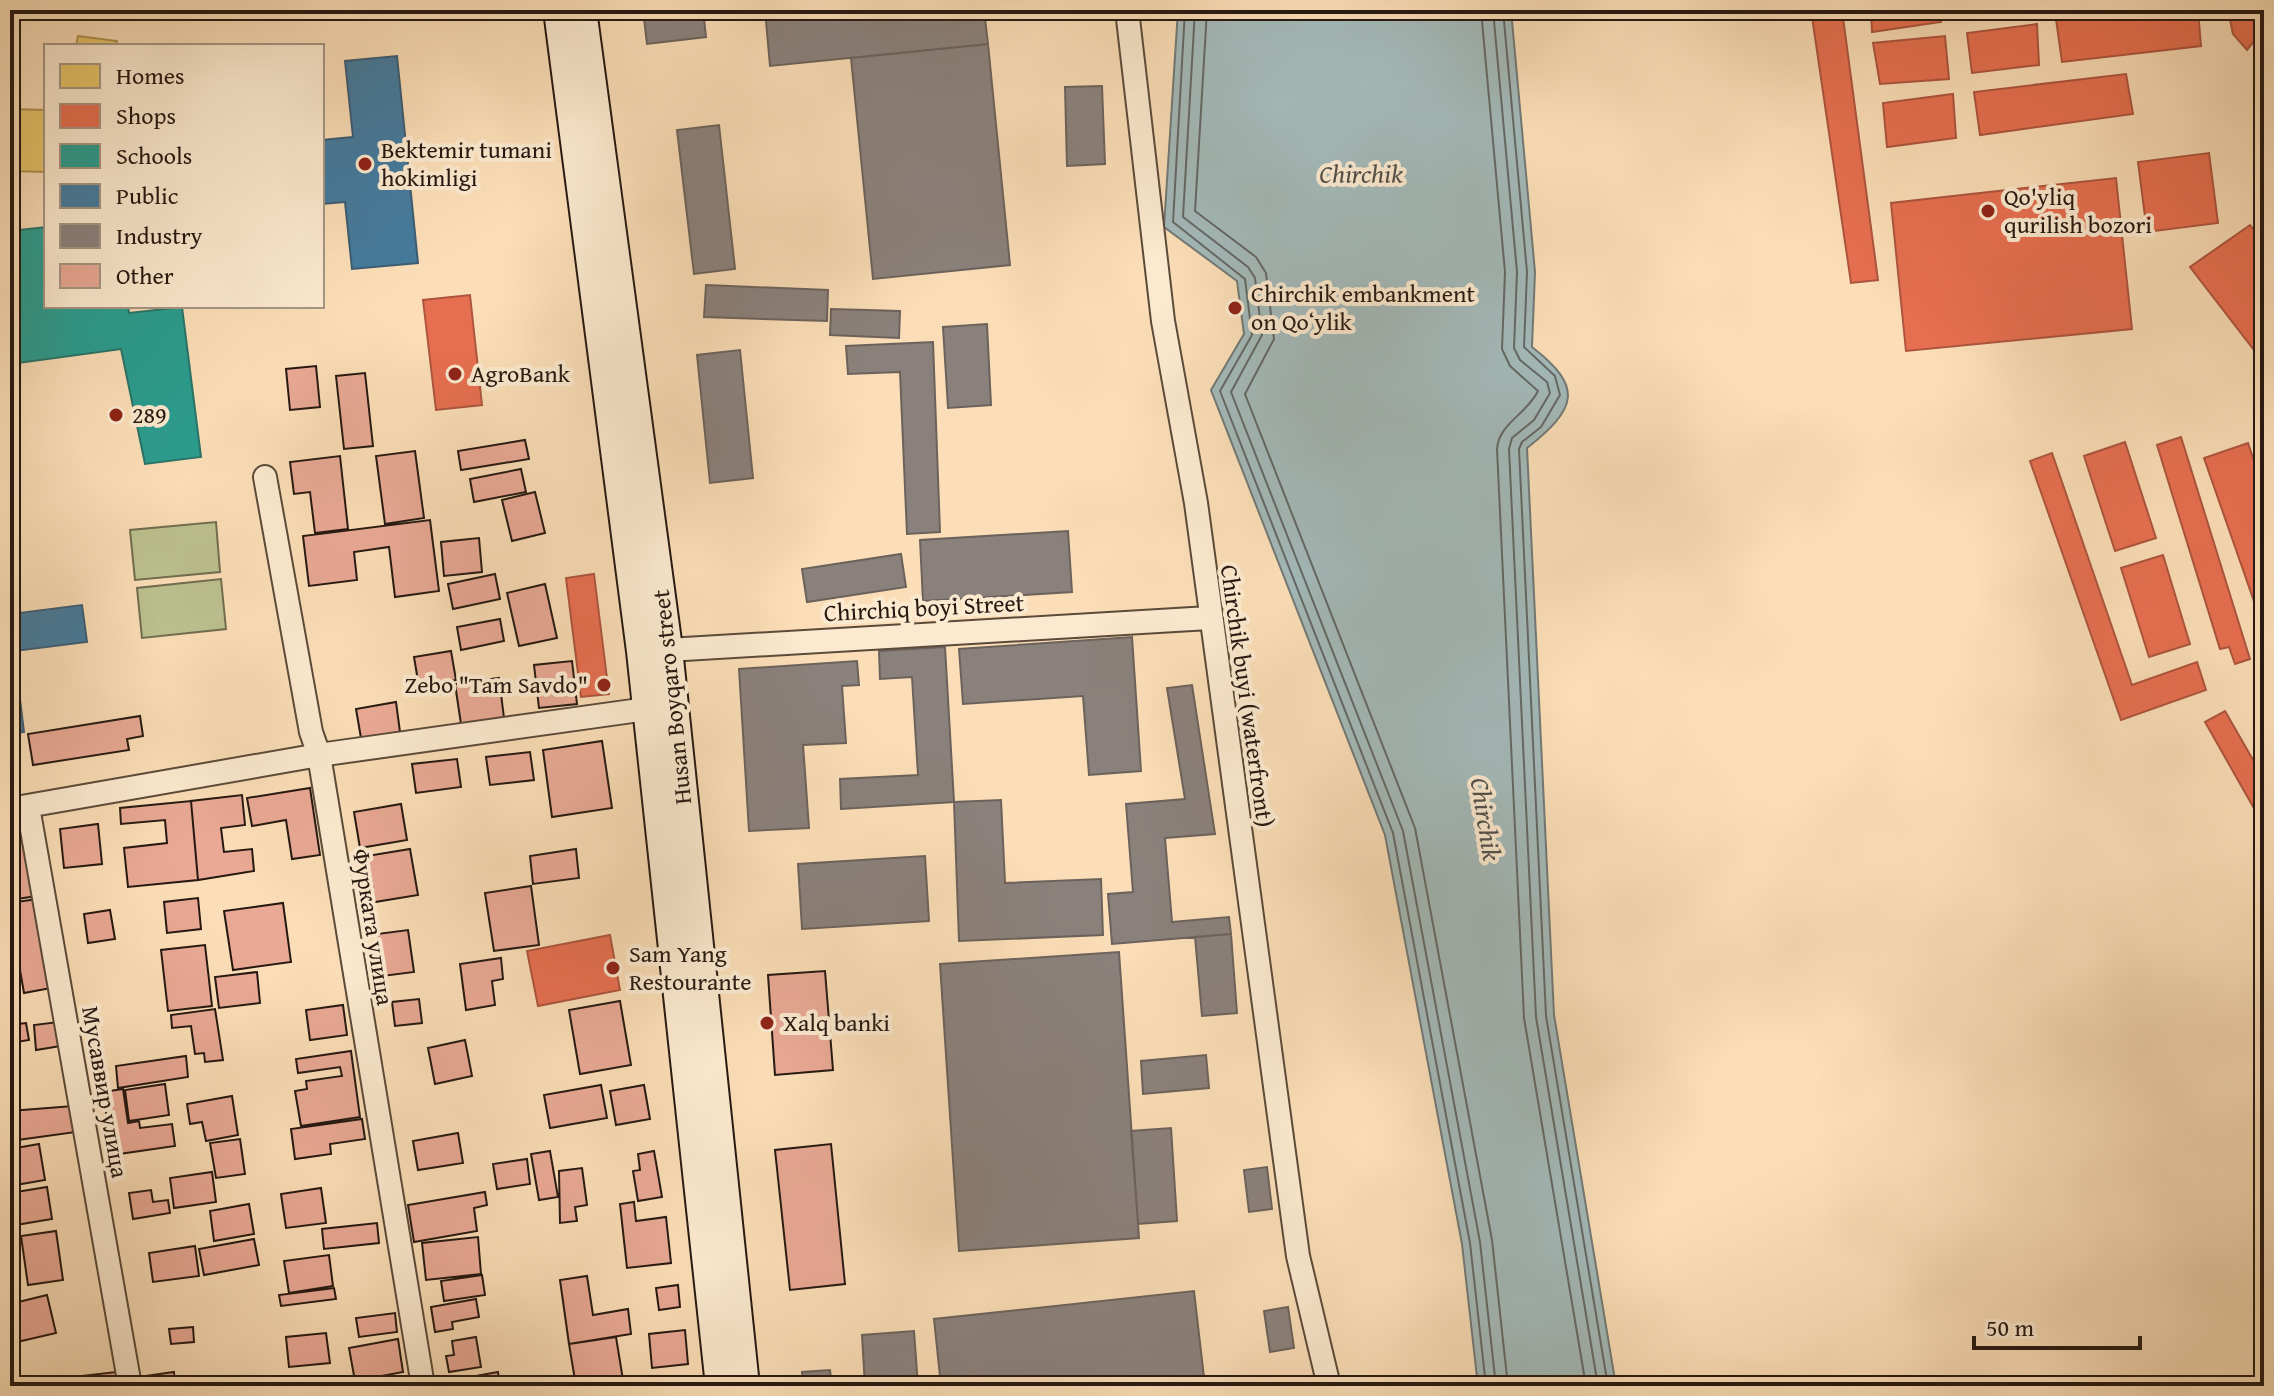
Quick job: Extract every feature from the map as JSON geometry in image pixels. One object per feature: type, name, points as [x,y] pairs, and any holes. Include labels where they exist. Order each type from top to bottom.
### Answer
[{"type":"main road","name":"Husan Boyqaro street","points":[[559,10],[655,650]]},
{"type":"main road","name":"Husan Boyqaro street","points":[[581,10],[661,707],[721,1386]]},
{"type":"main road","name":"Husan Boyqaro street","points":[[661,707],[744,1386]]},
{"type":"street","name":"Chirchik buyi (waterfront)","points":[[1127,10],[1163,321],[1196,503],[1209,618],[1298,1256],[1329,1386]]},
{"type":"street","name":"Фурката улица","points":[[265,477],[311,732],[319,755],[423,1386]]},
{"type":"street","name":"Chirchiq boyi Street","points":[[655,650],[1209,618]]},
{"type":"street","points":[[19,808],[319,755],[661,707]]},
{"type":"street","name":"Мусаввир улица","points":[[19,808],[130,1386]]},
{"type":"green space","points":[[216,522],[220,572],[135,580],[130,530]]},
{"type":"green space","points":[[221,579],[226,629],[142,638],[137,588]]},
{"type":"water","name":"Chirchik","points":[[1178,10],[1511,10],[1535,272],[1532,347],[1560,375],[1567,387],[1568,398],[1556,422],[1527,448],[1554,1015],[1616,1386],[1478,1386],[1462,1244],[1385,835],[1211,390],[1244,334],[1237,281],[1164,227]]},
{"type":"building: Homes","points":[[78,36],[117,41],[116,44],[76,44]]},
{"type":"building: Homes","points":[[10,109],[44,110],[44,172],[10,171]]},
{"type":"building: Shops","points":[[1811,10],[1842,10],[1878,280],[1851,283]]},
{"type":"building: Shops","points":[[1871,10],[1940,10],[1941,22],[1872,32]]},
{"type":"building: Shops","points":[[1964,10],[2036,10],[2036,11],[1966,18]]},
{"type":"building: Shops","points":[[2124,10],[2198,10],[2201,46],[2062,62],[2056,19]]},
{"type":"building: Shops","points":[[2228,10],[2264,10],[2264,29],[2247,50],[2233,34]]},
{"type":"building: Shops","points":[[2037,24],[2039,65],[1972,73],[1967,33]]},
{"type":"building: Shops","points":[[1945,36],[1949,79],[1880,84],[1873,43]]},
{"type":"building: Shops","points":[[2126,74],[2133,114],[1980,135],[1974,92]]},
{"type":"building: Shops","points":[[1953,94],[1956,138],[1887,147],[1883,103]]},
{"type":"building: Shops","points":[[2209,153],[2218,223],[2147,232],[2138,162]]},
{"type":"building: Shops","points":[[2116,178],[2132,329],[1906,351],[1891,203]]},
{"type":"building: Shops","points":[[2250,225],[2260,238],[2257,244],[2264,253],[2264,363],[2190,267]]},
{"type":"building: Shops","name":"AgroBank","points":[[470,295],[482,405],[436,410],[423,300]]},
{"type":"building: Shops","points":[[2181,437],[2250,659],[2235,664],[2229,647],[2220,649],[2157,445]]},
{"type":"building: Shops","points":[[2125,442],[2156,538],[2115,551],[2084,456]]},
{"type":"building: Shops","points":[[2248,443],[2264,490],[2264,630],[2204,458]]},
{"type":"building: Shops","points":[[2052,453],[2132,685],[2197,662],[2206,690],[2121,720],[2030,461]]},
{"type":"building: Shops","points":[[2163,555],[2190,644],[2149,657],[2121,568]]},
{"type":"building: Shops","points":[[594,574],[609,694],[581,697],[566,578]]},
{"type":"building: Shops","points":[[2225,711],[2264,779],[2264,826],[2205,722]]},
{"type":"building: Shops","points":[[610,935],[620,990],[538,1006],[527,951]]},
{"type":"building: Schools","points":[[44,227],[44,308],[128,308],[129,313],[182,308],[201,457],[145,464],[121,349],[10,364],[10,231]]},
{"type":"building: Public","name":"Bektemir tumani hokimligi","points":[[397,56],[418,263],[352,269],[345,202],[324,204],[324,140],[353,137],[345,61]]},
{"type":"building: Public","points":[[10,595],[12,614],[82,605],[87,642],[14,651],[24,732],[10,734]]},
{"type":"building: Industry","points":[[643,10],[703,10],[706,37],[647,44]]},
{"type":"building: Industry","points":[[765,10],[984,10],[988,44],[770,66]]},
{"type":"building: Industry","points":[[988,44],[1010,265],[873,279],[851,58]]},
{"type":"building: Industry","points":[[1102,86],[1105,164],[1067,166],[1065,87]]},
{"type":"building: Industry","points":[[719,125],[735,269],[694,274],[677,130]]},
{"type":"building: Industry","points":[[706,285],[828,290],[827,321],[704,317]]},
{"type":"building: Industry","points":[[831,309],[900,311],[899,338],[830,335]]},
{"type":"building: Industry","points":[[987,324],[991,405],[948,408],[943,327]]},
{"type":"building: Industry","points":[[933,342],[940,532],[907,534],[900,372],[848,374],[846,346]]},
{"type":"building: Industry","points":[[740,350],[753,478],[710,483],[697,355]]},
{"type":"building: Industry","points":[[1068,531],[1072,592],[923,601],[920,540]]},
{"type":"building: Industry","points":[[901,554],[906,587],[807,602],[802,569]]},
{"type":"building: Industry","points":[[1132,637],[1141,771],[1089,775],[1083,696],[963,704],[959,649]]},
{"type":"building: Industry","points":[[945,647],[954,802],[841,809],[840,779],[918,775],[912,677],[880,679],[879,651]]},
{"type":"building: Industry","points":[[857,661],[859,685],[842,686],[846,743],[803,745],[809,828],[749,831],[739,669]]},
{"type":"building: Industry","points":[[1192,685],[1215,834],[1165,838],[1172,922],[1229,917],[1231,934],[1112,944],[1108,894],[1133,892],[1126,804],[1185,799],[1167,688]]},
{"type":"building: Industry","points":[[1001,800],[1005,883],[1101,879],[1103,935],[959,941],[954,802]]},
{"type":"building: Industry","points":[[925,856],[929,921],[802,929],[798,864]]},
{"type":"building: Industry","points":[[1231,934],[1237,1013],[1202,1016],[1195,937]]},
{"type":"building: Industry","points":[[1119,952],[1139,1238],[959,1251],[940,964]]},
{"type":"building: Industry","points":[[1206,1055],[1209,1088],[1143,1094],[1141,1061]]},
{"type":"building: Industry","points":[[1171,1128],[1177,1221],[1138,1224],[1131,1131]]},
{"type":"building: Industry","points":[[1267,1167],[1272,1209],[1249,1212],[1244,1170]]},
{"type":"building: Industry","points":[[1194,1291],[1205,1386],[1118,1386],[1118,1381],[1046,1386],[941,1386],[934,1319]]},
{"type":"building: Industry","points":[[1288,1307],[1294,1348],[1270,1352],[1264,1311]]},
{"type":"building: Industry","points":[[914,1331],[918,1386],[865,1386],[862,1335]]},
{"type":"building: Industry","points":[[830,1370],[832,1386],[803,1386],[802,1372]]},
{"type":"building: Other","points":[[316,366],[320,407],[290,410],[286,369]]},
{"type":"building: Other","points":[[365,373],[373,446],[344,449],[336,376]]},
{"type":"building: Other","points":[[525,440],[529,459],[461,470],[458,451]]},
{"type":"building: Other","points":[[415,451],[424,518],[385,524],[376,456]]},
{"type":"building: Other","points":[[340,456],[348,529],[315,533],[310,492],[294,494],[290,462]]},
{"type":"building: Other","points":[[521,469],[526,492],[474,502],[470,479]]},
{"type":"building: Other","points":[[535,492],[545,533],[512,541],[502,500]]},
{"type":"building: Other","points":[[430,520],[439,591],[395,597],[389,547],[354,552],[357,580],[309,586],[303,536]]},
{"type":"building: Other","points":[[479,538],[482,572],[444,576],[441,542]]},
{"type":"building: Other","points":[[495,574],[500,599],[453,609],[448,584]]},
{"type":"building: Other","points":[[545,584],[557,638],[519,646],[507,593]]},
{"type":"building: Other","points":[[500,619],[504,641],[461,650],[457,627]]},
{"type":"building: Other","points":[[451,651],[456,680],[419,687],[414,657]]},
{"type":"building: Other","points":[[572,661],[577,704],[539,708],[534,665]]},
{"type":"building: Other","points":[[499,678],[504,718],[461,724],[455,684]]},
{"type":"building: Other","points":[[396,702],[400,732],[361,738],[356,709]]},
{"type":"building: Other","points":[[140,716],[143,736],[127,739],[129,750],[33,765],[28,734]]},
{"type":"building: Other","points":[[602,741],[612,808],[552,817],[543,750]]},
{"type":"building: Other","points":[[530,752],[534,780],[490,785],[486,757]]},
{"type":"building: Other","points":[[457,759],[461,787],[416,793],[412,764]]},
{"type":"building: Other","points":[[310,788],[320,855],[292,859],[286,820],[252,826],[247,798]]},
{"type":"building: Other","points":[[242,795],[245,825],[221,828],[224,852],[252,849],[254,871],[198,880],[191,801]]},
{"type":"building: Other","points":[[191,801],[198,880],[128,887],[124,848],[167,843],[165,820],[121,824],[120,808]]},
{"type":"building: Other","points":[[401,804],[407,840],[360,848],[354,812]]},
{"type":"building: Other","points":[[21,821],[37,896],[10,900],[10,823]]},
{"type":"building: Other","points":[[98,824],[102,864],[64,868],[60,829]]},
{"type":"building: Other","points":[[410,849],[418,895],[375,902],[367,856]]},
{"type":"building: Other","points":[[576,849],[579,878],[533,884],[530,856]]},
{"type":"building: Other","points":[[531,886],[539,945],[494,951],[485,893]]},
{"type":"building: Other","points":[[198,898],[201,929],[167,933],[164,902]]},
{"type":"building: Other","points":[[37,899],[51,988],[24,993],[17,953],[10,955],[10,903]]},
{"type":"building: Other","points":[[283,903],[291,962],[233,970],[224,911]]},
{"type":"building: Other","points":[[110,910],[115,939],[88,943],[84,914]]},
{"type":"building: Other","points":[[408,930],[414,972],[383,976],[377,934]]},
{"type":"building: Other","points":[[205,945],[212,1006],[168,1011],[161,950]]},
{"type":"building: Other","points":[[501,958],[503,979],[492,981],[495,1005],[466,1010],[460,964]]},
{"type":"building: Other","points":[[825,971],[833,1070],[775,1075],[768,975]]},
{"type":"building: Other","points":[[257,972],[260,1003],[219,1008],[215,977]]},
{"type":"building: Other","points":[[419,999],[422,1023],[395,1026],[392,1002]]},
{"type":"building: Other","points":[[620,1001],[631,1065],[580,1074],[569,1010]]},
{"type":"building: Other","points":[[343,1005],[347,1035],[310,1040],[306,1010]]},
{"type":"building: Other","points":[[215,1009],[223,1060],[205,1062],[204,1053],[195,1054],[191,1026],[172,1028],[171,1015]]},
{"type":"building: Other","points":[[58,1022],[61,1046],[36,1050],[34,1025]]},
{"type":"building: Other","points":[[26,1023],[29,1040],[10,1043],[10,1025]]},
{"type":"building: Other","points":[[465,1040],[472,1076],[435,1084],[428,1048]]},
{"type":"building: Other","points":[[351,1051],[360,1117],[301,1126],[295,1091],[307,1089],[306,1081],[342,1076],[340,1067],[298,1073],[296,1059]]},
{"type":"building: Other","points":[[186,1056],[188,1077],[118,1088],[116,1066]]},
{"type":"building: Other","points":[[165,1084],[169,1115],[129,1121],[125,1090]]},
{"type":"building: Other","points":[[601,1085],[607,1118],[550,1128],[544,1095]]},
{"type":"building: Other","points":[[644,1085],[650,1119],[616,1125],[610,1091]]},
{"type":"building: Other","points":[[123,1089],[128,1123],[139,1121],[140,1128],[172,1124],[175,1146],[112,1155],[103,1092]]},
{"type":"building: Other","points":[[232,1096],[238,1135],[206,1141],[202,1122],[190,1124],[187,1104]]},
{"type":"building: Other","points":[[73,1106],[76,1132],[10,1141],[10,1111]]},
{"type":"building: Other","points":[[362,1119],[365,1139],[330,1144],[331,1154],[295,1159],[291,1129]]},
{"type":"building: Other","points":[[458,1133],[463,1163],[418,1170],[413,1141]]},
{"type":"building: Other","points":[[240,1139],[245,1174],[216,1178],[210,1143]]},
{"type":"building: Other","points":[[39,1144],[45,1180],[10,1186],[10,1149]]},
{"type":"building: Other","points":[[831,1144],[845,1284],[790,1290],[775,1150]]},
{"type":"building: Other","points":[[550,1151],[558,1197],[539,1200],[531,1154]]},
{"type":"building: Other","points":[[654,1151],[662,1197],[638,1201],[633,1171],[640,1170],[638,1154]]},
{"type":"building: Other","points":[[527,1159],[530,1184],[497,1189],[493,1164]]},
{"type":"building: Other","points":[[582,1168],[587,1205],[575,1207],[577,1221],[560,1223],[559,1171]]},
{"type":"building: Other","points":[[212,1172],[216,1202],[174,1208],[170,1178]]},
{"type":"building: Other","points":[[47,1187],[52,1219],[10,1226],[10,1193]]},
{"type":"building: Other","points":[[321,1188],[326,1223],[286,1228],[281,1194]]},
{"type":"building: Other","points":[[151,1190],[153,1202],[168,1200],[170,1213],[133,1219],[129,1193]]},
{"type":"building: Other","points":[[485,1192],[487,1205],[474,1208],[477,1231],[414,1242],[408,1205]]},
{"type":"building: Other","points":[[634,1202],[636,1221],[666,1217],[671,1263],[627,1268],[620,1204]]},
{"type":"building: Other","points":[[249,1204],[254,1234],[214,1241],[210,1211]]},
{"type":"building: Other","points":[[377,1223],[379,1243],[324,1249],[322,1229]]},
{"type":"building: Other","points":[[56,1231],[63,1280],[28,1285],[21,1236]]},
{"type":"building: Other","points":[[478,1237],[481,1274],[426,1280],[422,1243]]},
{"type":"building: Other","points":[[254,1239],[259,1265],[204,1275],[199,1249]]},
{"type":"building: Other","points":[[195,1246],[199,1276],[153,1282],[149,1253]]},
{"type":"building: Other","points":[[329,1255],[333,1286],[289,1293],[284,1261]]},
{"type":"building: Other","points":[[482,1275],[485,1295],[444,1301],[441,1281]]},
{"type":"building: Other","points":[[587,1276],[593,1315],[628,1309],[631,1334],[569,1344],[560,1280]]},
{"type":"building: Other","points":[[678,1285],[680,1307],[659,1310],[656,1288]]},
{"type":"building: Other","points":[[334,1288],[336,1299],[281,1306],[279,1295]]},
{"type":"building: Other","points":[[47,1295],[56,1333],[17,1342],[10,1304]]},
{"type":"building: Other","points":[[476,1299],[479,1317],[452,1322],[453,1329],[435,1332],[431,1307]]},
{"type":"building: Other","points":[[395,1313],[397,1332],[359,1337],[356,1318]]},
{"type":"building: Other","points":[[193,1327],[194,1342],[171,1344],[169,1329]]},
{"type":"building: Other","points":[[685,1330],[688,1364],[652,1368],[649,1334]]},
{"type":"building: Other","points":[[326,1333],[330,1363],[289,1367],[286,1337]]},
{"type":"building: Other","points":[[476,1337],[481,1367],[449,1372],[446,1356],[454,1355],[452,1341]]},
{"type":"building: Other","points":[[616,1337],[624,1386],[576,1386],[569,1344]]},
{"type":"building: Other","points":[[398,1339],[403,1372],[355,1381],[349,1348]]},
{"type":"building: Other","points":[[116,1372],[117,1386],[74,1386],[72,1377]]},
{"type":"building: Other","points":[[174,1372],[175,1386],[146,1386],[145,1376]]},
{"type":"building: Other","points":[[498,1372],[500,1386],[444,1386],[443,1382]]},
{"type":"building: Other","points":[[403,1378],[404,1386],[351,1386]]},
{"type":"place","name":"Bektemir tumani hokimligi","points":[[365,164]]},
{"type":"place","name":"Qo'yliq qurilish bozori","points":[[1988,211]]},
{"type":"place","name":"Chirchik embankment on Qoʻylik","points":[[1235,308]]},
{"type":"place","name":"AgroBank","points":[[455,374]]},
{"type":"place","name":"289","points":[[116,415]]},
{"type":"place","name":"Zebo \"Tam Savdo\"","points":[[604,685]]},
{"type":"place","name":"Sam Yang Restourante","points":[[613,968]]},
{"type":"place","name":"Xalq banki","points":[[767,1023]]}]
